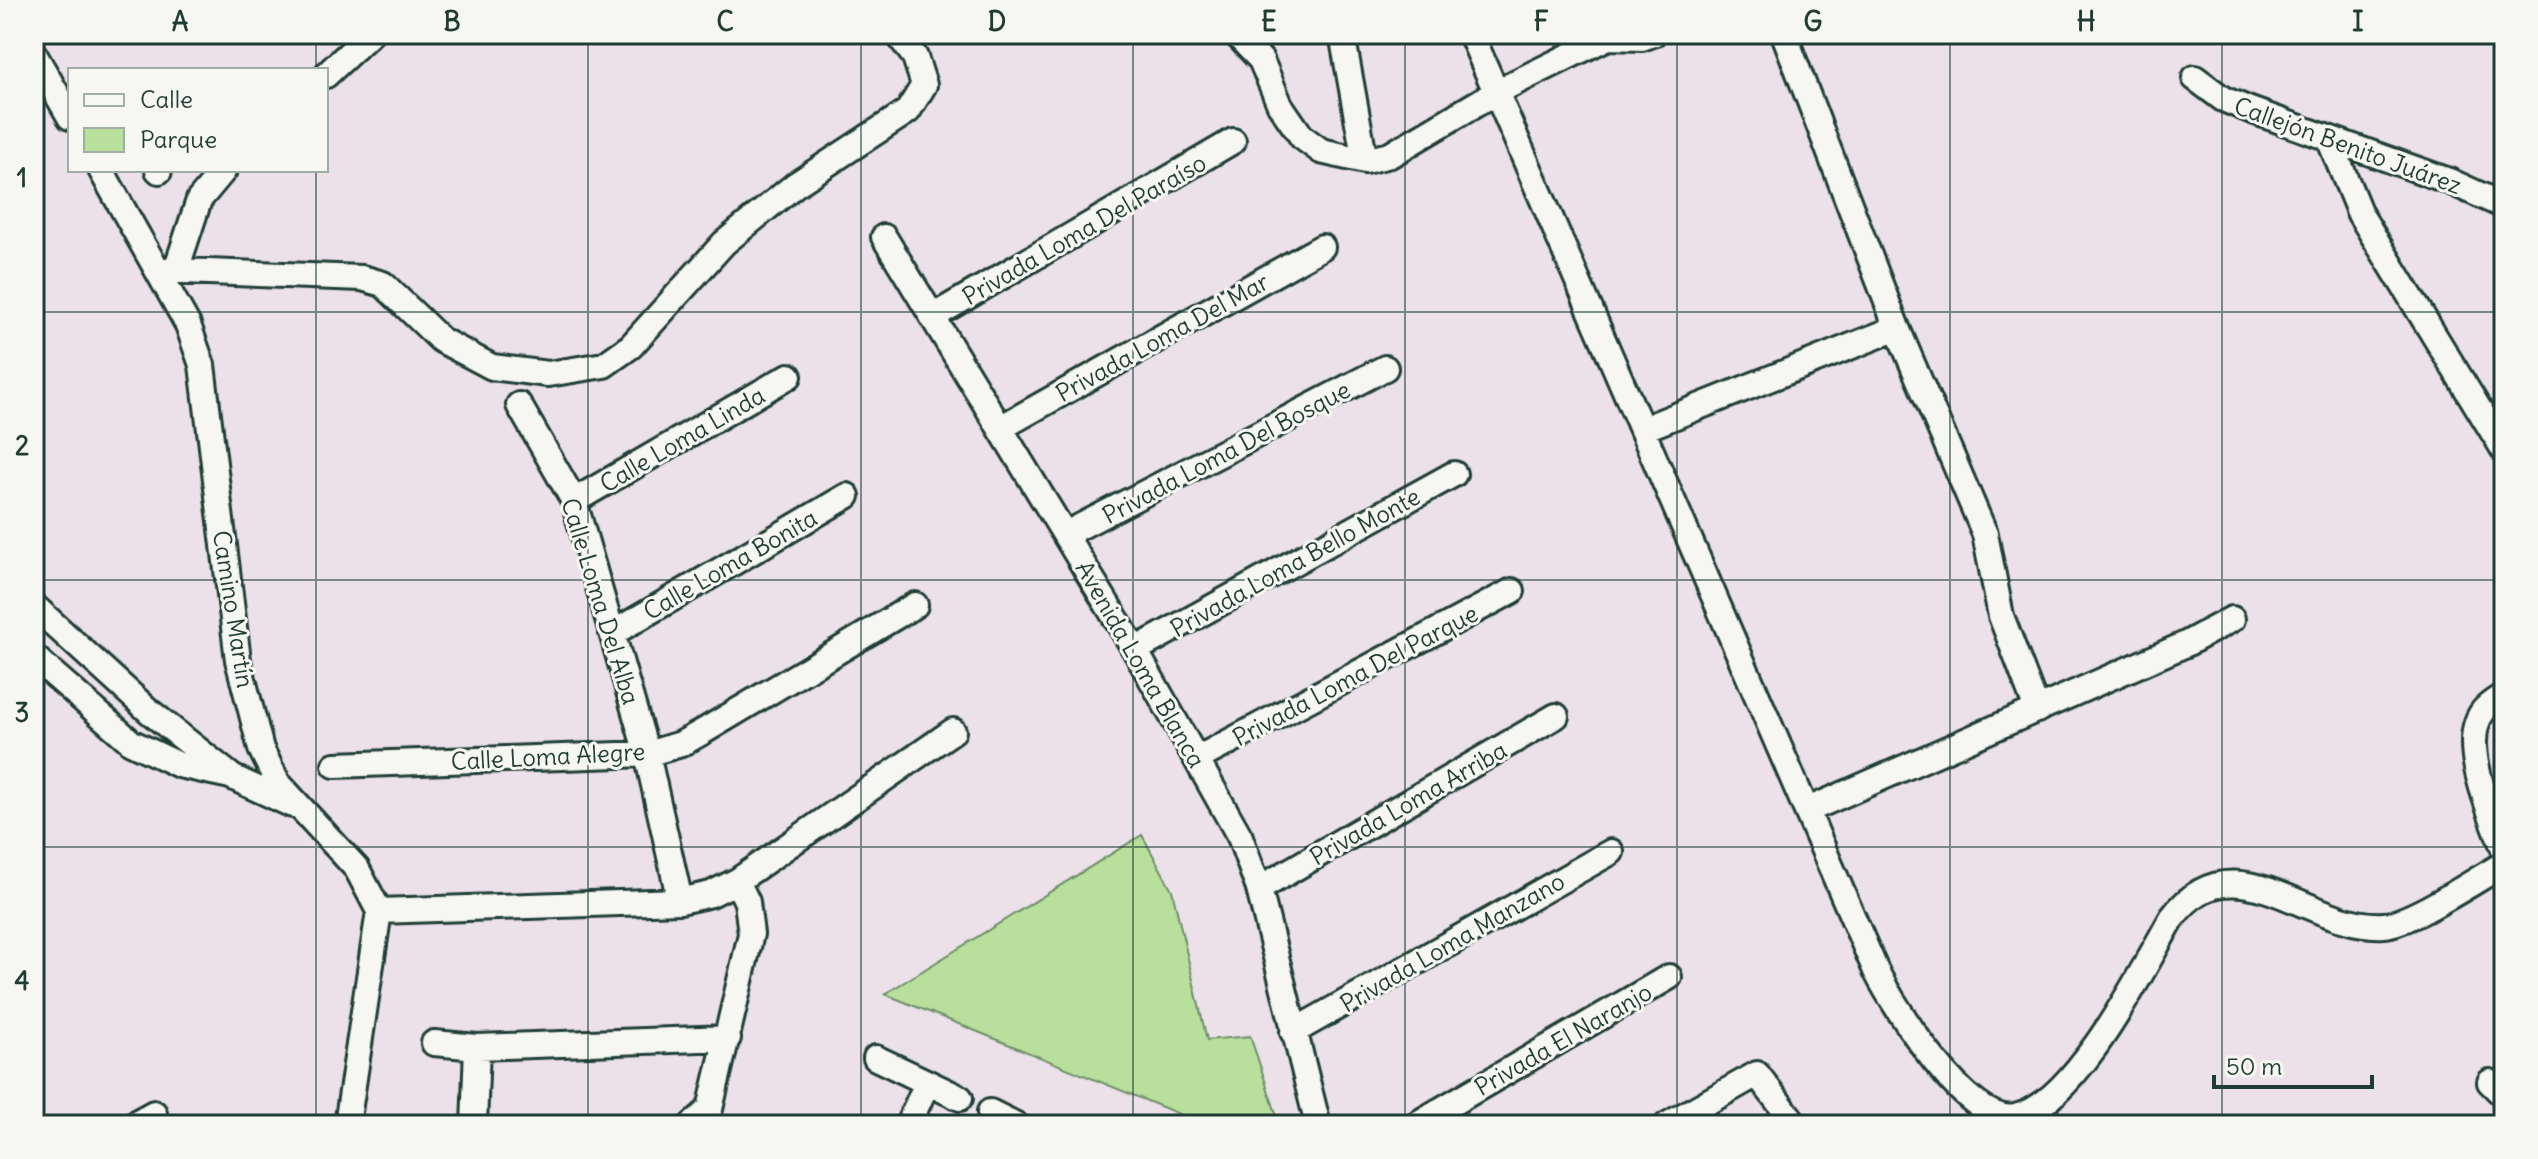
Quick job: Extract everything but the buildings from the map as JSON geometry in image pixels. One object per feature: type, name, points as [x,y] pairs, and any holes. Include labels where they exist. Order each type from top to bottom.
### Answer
[{"type":"street","points":[[328,73],[370,34]]},
{"type":"street","points":[[222,172],[199,200],[167,270],[362,278],[383,284],[441,340],[492,367],[548,374],[604,365],[631,346],[724,243],[795,185],[908,111],[924,85],[915,57],[898,34]]},
{"type":"street","points":[[1236,34],[1261,60],[1280,105],[1302,137],[1321,151],[1365,161],[1390,155],[1498,91],[1608,35],[1642,38],[1653,34]]},
{"type":"street","points":[[1342,34],[1365,161]]},
{"type":"street","points":[[1471,34],[1890,999],[1944,1071],[1977,1104],[1998,1116],[2014,1117],[2030,1111],[2070,1081],[2172,918],[2183,903],[2202,888],[2225,882],[2248,885],[2359,925],[2388,925],[2406,919],[2504,864]]},
{"type":"street","points":[[1784,34],[1897,328],[1985,534],[2001,616],[2037,710]]},
{"type":"street","points":[[45,66],[68,113]]},
{"type":"street","name":"Callejón Benito Juárez","points":[[2195,78],[2223,99],[2330,141],[2449,181],[2504,206]]},
{"type":"street","name":"Privada Loma Del Paraíso","points":[[934,316],[1233,141]]},
{"type":"street","points":[[2330,141],[2360,214],[2504,450]]},
{"type":"street","name":"Camino Martín","points":[[102,172],[167,270],[202,365],[238,660],[261,749],[278,783],[357,869],[379,911]]},
{"type":"street","name":"Avenida Loma Blanca","points":[[884,237],[1135,650],[1240,837],[1259,889],[1318,1125]]},
{"type":"street","name":"Privada Loma Del Mar","points":[[1002,427],[1322,247]]},
{"type":"street","points":[[1643,429],[1897,328]]},
{"type":"street","name":"Privada Loma Del Bosque","points":[[1066,534],[1385,368]]},
{"type":"street","name":"Calle Loma Linda","points":[[574,501],[789,376]]},
{"type":"street","name":"Calle Loma Del Alba","points":[[519,405],[574,501],[647,754],[680,901]]},
{"type":"street","name":"Privada Loma Bello Monte","points":[[1135,650],[1454,474]]},
{"type":"street","name":"Calle Loma Bonita","points":[[613,633],[847,496]]},
{"type":"street","name":"Privada Loma Del Parque","points":[[1197,759],[1512,591]]},
{"type":"street","name":"Calle Loma Alegre","points":[[335,765],[647,754],[681,744],[915,605]]},
{"type":"street","points":[[34,606],[149,711],[232,777]]},
{"type":"street","points":[[1808,810],[2186,644],[2232,619]]},
{"type":"street","points":[[34,657],[131,742],[179,765],[232,777],[298,808]]},
{"type":"street","points":[[2504,695],[2484,709],[2476,724],[2473,740],[2479,781],[2504,849]]},
{"type":"street","name":"Privada Loma Arriba","points":[[1259,889],[1556,716]]},
{"type":"street","points":[[347,1125],[379,911],[680,901],[711,894],[742,892],[953,731]]},
{"type":"street","name":"Privada Loma Manzano","points":[[1293,1032],[1611,852]]},
{"type":"street","points":[[692,1125],[710,1109],[751,934],[742,892]]},
{"type":"street","name":"Privada El Naranjo","points":[[1415,1125],[1669,977]]},
{"type":"street","points":[[434,1043],[477,1047],[728,1038]]},
{"type":"street","points":[[474,1125],[477,1047]]},
{"type":"street","points":[[876,1058],[960,1098]]},
{"type":"street","points":[[1667,1125],[1757,1074],[1796,1125]]},
{"type":"street","points":[[908,1125],[927,1083]]},
{"type":"street","points":[[990,1112],[1016,1125]]},
{"type":"street","points":[[132,1125],[154,1113]]},
{"type":"green space","points":[[1142,835],[1172,890],[1207,1040],[1250,1036],[1280,1125],[1206,1125],[885,994]]}]
